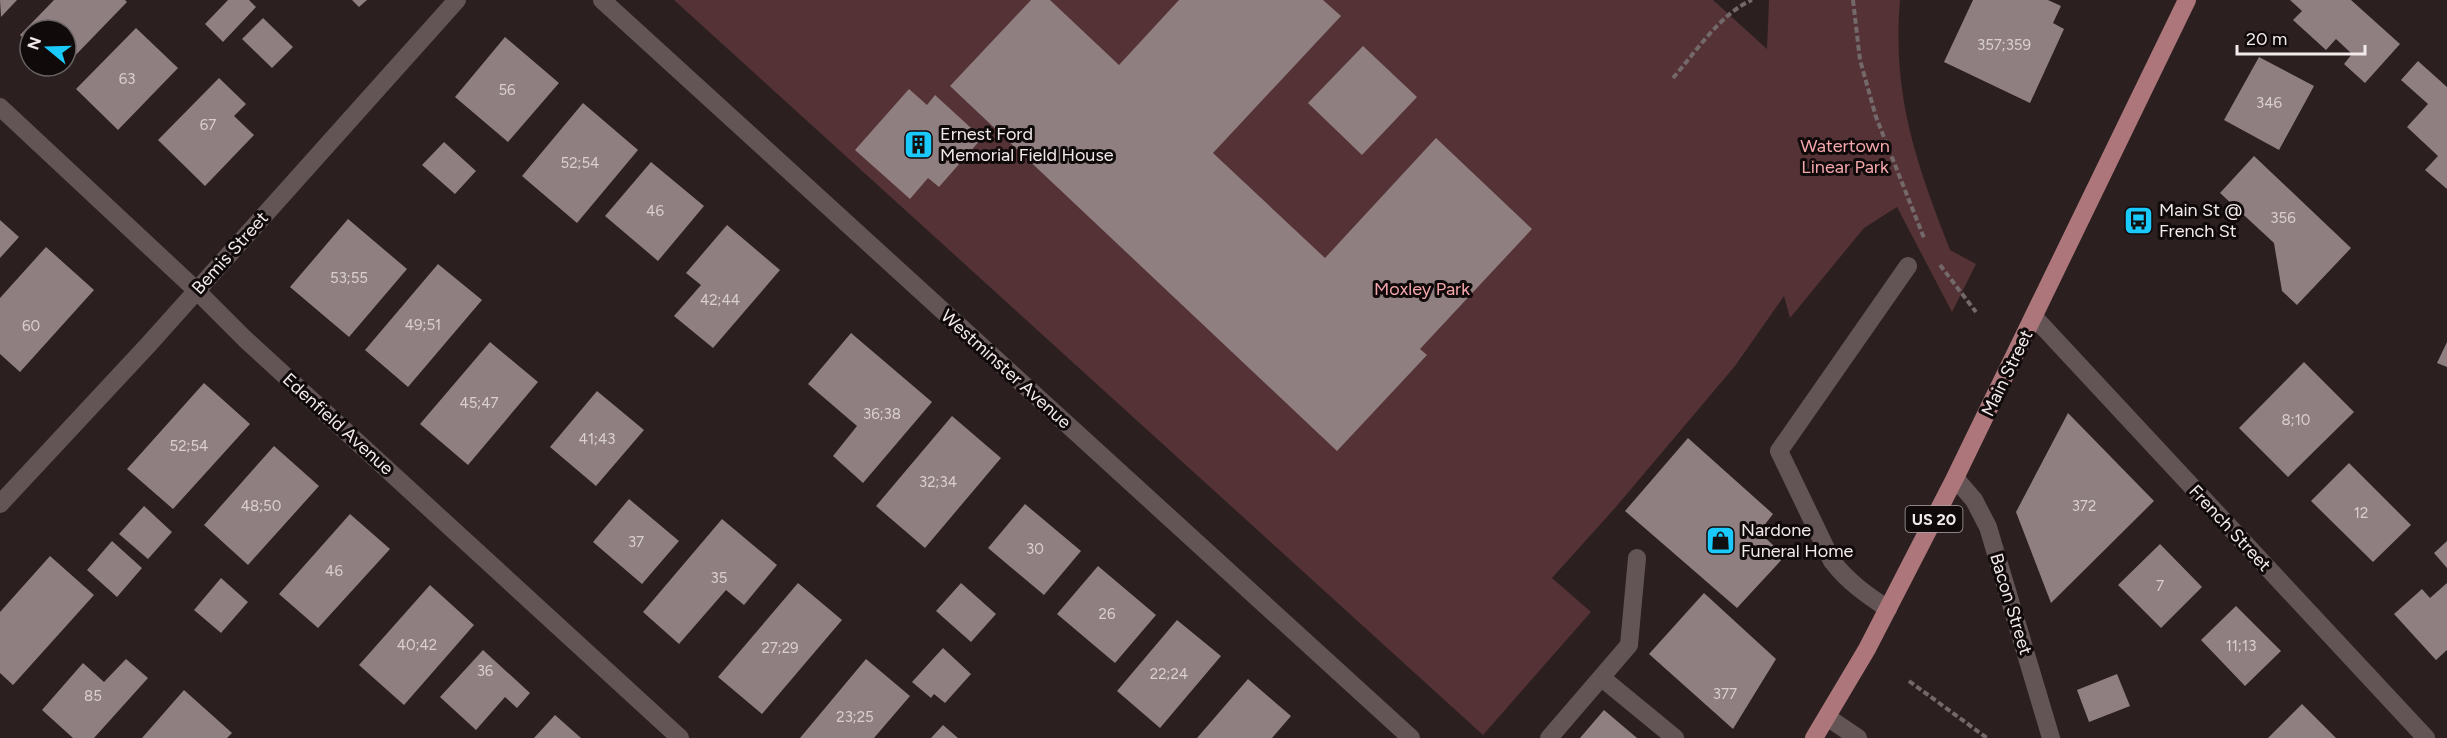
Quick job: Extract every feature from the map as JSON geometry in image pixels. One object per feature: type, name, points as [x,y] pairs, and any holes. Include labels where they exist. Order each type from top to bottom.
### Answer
[{"type":"main road","name":"Main Street","points":[[1814,738],[1888,609],[1955,478],[2187,0]]},
{"type":"street","name":"Bemis Street","points":[[0,504],[456,0]]},
{"type":"street","name":"Westminster Avenue","points":[[602,0],[1411,738]]},
{"type":"street","name":"Edenfield Avenue","points":[[0,107],[196,290],[244,339],[680,738]]},
{"type":"street","points":[[1888,609],[1843,576],[1832,561],[1779,451],[1908,266]]},
{"type":"street","name":"French Street","points":[[2034,317],[2426,738]]},
{"type":"street","name":"Bacon Street","points":[[1955,478],[1974,500],[1988,527],[2051,738]]},
{"type":"street","points":[[1549,738],[1629,645],[1637,558]]},
{"type":"street","points":[[1602,678],[1675,738]]},
{"type":"street","points":[[1827,717],[1858,738]]},
{"type":"path","points":[[1673,78],[1712,31],[1745,3],[1752,0]]},
{"type":"path","points":[[1853,0],[1860,60],[1876,117],[1928,246]]},
{"type":"path","points":[[1938,262],[1976,312]]},
{"type":"path","points":[[1909,681],[1987,738]]},
{"type":"green space","name":"Moxley Park","points":[[674,0],[1713,0],[1767,49],[1769,0],[1900,0],[1898,35],[1903,98],[1917,158],[1950,250],[1976,264],[1952,312],[1897,207],[1864,228],[1790,318],[1784,296],[1735,366],[1615,508],[1552,578],[1591,612],[1483,735]]},
{"type":"building","points":[[0,0],[17,0],[1,17]]},
{"type":"building","points":[[54,0],[125,0],[127,2],[78,53],[78,18],[37,18]]},
{"type":"building","points":[[228,0],[249,0],[256,7],[223,42],[205,24]]},
{"type":"building","points":[[352,0],[367,0],[359,7]]},
{"type":"building","points":[[1031,0],[1050,0],[1119,65],[1179,0],[1323,0],[1341,16],[1213,153],[1325,258],[1436,138],[1532,229],[1420,349],[1427,355],[1337,451],[950,86]]},
{"type":"building","points":[[1973,0],[2048,0],[2061,6],[2053,23],[2064,29],[2030,103],[1944,62]]},
{"type":"building","points":[[2290,0],[2351,0],[2400,44],[2365,83],[2344,64],[2352,54],[2336,39],[2326,50],[2293,20],[2302,11]]},
{"type":"building","points":[[263,18],[293,47],[272,68],[242,39]]},
{"type":"building","points":[[136,28],[178,68],[118,130],[76,89]]},
{"type":"building","points":[[505,37],[559,83],[508,142],[455,97]]},
{"type":"building","points":[[1363,46],[1417,97],[1362,155],[1308,103]]},
{"type":"building","points":[[2259,57],[2314,86],[2279,150],[2224,120]]},
{"type":"building","points":[[2418,61],[2447,87],[2447,189],[2425,170],[2438,156],[2407,127],[2428,104],[2401,80]]},
{"type":"building","points":[[219,78],[246,104],[234,116],[254,135],[205,186],[158,140]]},
{"type":"building","name":"Ernest Ford Memorial Field House","points":[[909,89],[927,105],[935,95],[982,138],[939,187],[928,178],[910,199],[855,150]]},
{"type":"building","points":[[583,103],[638,150],[577,223],[522,176]]},
{"type":"building","points":[[444,142],[476,171],[455,194],[422,165]]},
{"type":"building","points":[[2254,156],[2351,248],[2297,305],[2282,291],[2274,243],[2220,193]]},
{"type":"building","points":[[651,162],[704,206],[658,261],[605,216]]},
{"type":"building","points":[[348,219],[407,269],[349,337],[290,287]]},
{"type":"building","points":[[0,220],[19,237],[0,258]]},
{"type":"building","points":[[727,225],[780,270],[713,348],[674,316],[701,285],[686,273]]},
{"type":"building","points":[[46,247],[94,290],[20,372],[0,354],[0,298]]},
{"type":"building","points":[[438,264],[482,300],[408,387],[365,350]]},
{"type":"building","points":[[851,333],[932,402],[863,483],[833,456],[857,426],[808,384]]},
{"type":"building","points":[[490,342],[538,382],[468,465],[420,424]]},
{"type":"building","points":[[2447,342],[2447,367],[2437,363]]},
{"type":"building","points":[[2304,362],[2354,412],[2288,477],[2239,428]]},
{"type":"building","points":[[204,383],[250,424],[173,509],[127,469]]},
{"type":"building","points":[[597,391],[644,430],[596,486],[550,447]]},
{"type":"building","points":[[2068,413],[2154,501],[2051,603],[2016,512]]},
{"type":"building","points":[[952,416],[1001,458],[925,548],[876,506]]},
{"type":"building","points":[[1688,438],[1773,514],[1759,532],[1785,556],[1737,608],[1625,511]]},
{"type":"building","points":[[274,446],[319,486],[248,565],[204,525]]},
{"type":"building","points":[[2349,463],[2411,525],[2373,562],[2311,501]]},
{"type":"building","points":[[629,499],[679,541],[642,584],[593,542]]},
{"type":"building","points":[[1025,504],[1081,551],[1044,595],[988,548]]},
{"type":"building","points":[[144,506],[172,532],[148,559],[119,534]]},
{"type":"building","points":[[350,514],[390,549],[318,628],[279,594]]},
{"type":"building","points":[[722,519],[777,565],[744,605],[726,590],[679,644],[643,612]]},
{"type":"building","points":[[112,541],[142,568],[117,597],[87,570]]},
{"type":"building","points":[[2447,541],[2447,568],[2434,553]]},
{"type":"building","points":[[2160,544],[2202,587],[2161,628],[2118,585]]},
{"type":"building","points":[[50,556],[94,595],[13,685],[0,673],[0,612]]},
{"type":"building","points":[[1098,566],[1156,615],[1115,663],[1057,614]]},
{"type":"building","points":[[221,578],[248,602],[221,633],[194,610]]},
{"type":"building","points":[[798,583],[842,620],[762,714],[718,677]]},
{"type":"building","points":[[961,583],[996,614],[971,642],[936,611]]},
{"type":"building","points":[[2447,583],[2447,650],[2436,660],[2394,614],[2422,589],[2430,598]]},
{"type":"building","points":[[430,585],[474,625],[404,705],[359,665]]},
{"type":"building","points":[[1704,593],[1776,659],[1733,729],[1649,654]]},
{"type":"building","points":[[2236,606],[2281,651],[2245,686],[2201,640]]},
{"type":"building","points":[[1177,620],[1221,656],[1160,728],[1117,691]]},
{"type":"building","points":[[943,648],[971,674],[945,703],[934,694],[931,698],[912,682]]},
{"type":"building","points":[[483,650],[530,693],[517,708],[505,697],[476,730],[440,697]]},
{"type":"building","points":[[126,659],[148,678],[94,738],[73,738],[42,710],[83,663],[104,682]]},
{"type":"building","points":[[866,659],[910,696],[874,738],[800,738]]},
{"type":"building","points":[[2117,674],[2130,706],[2089,722],[2077,690]]},
{"type":"building","points":[[1248,679],[1291,716],[1272,738],[1197,738]]},
{"type":"building","points":[[184,690],[232,733],[227,738],[142,738]]},
{"type":"building","points":[[2302,704],[2336,738],[2268,738]]},
{"type":"building","points":[[1604,710],[1637,738],[1580,738]]},
{"type":"building","points":[[555,715],[581,738],[534,738]]},
{"type":"building","points":[[943,725],[958,738],[931,738]]},
{"type":"place","name":"Ernest Ford Memorial Field House","points":[[919,144]]},
{"type":"place","name":"Main St @ French St","points":[[2138,220]]},
{"type":"place","name":"Nardone Funeral Home","points":[[1720,540]]},
{"type":"park label","name":"Watertown Linear Park","points":[[1845,156]]}]
